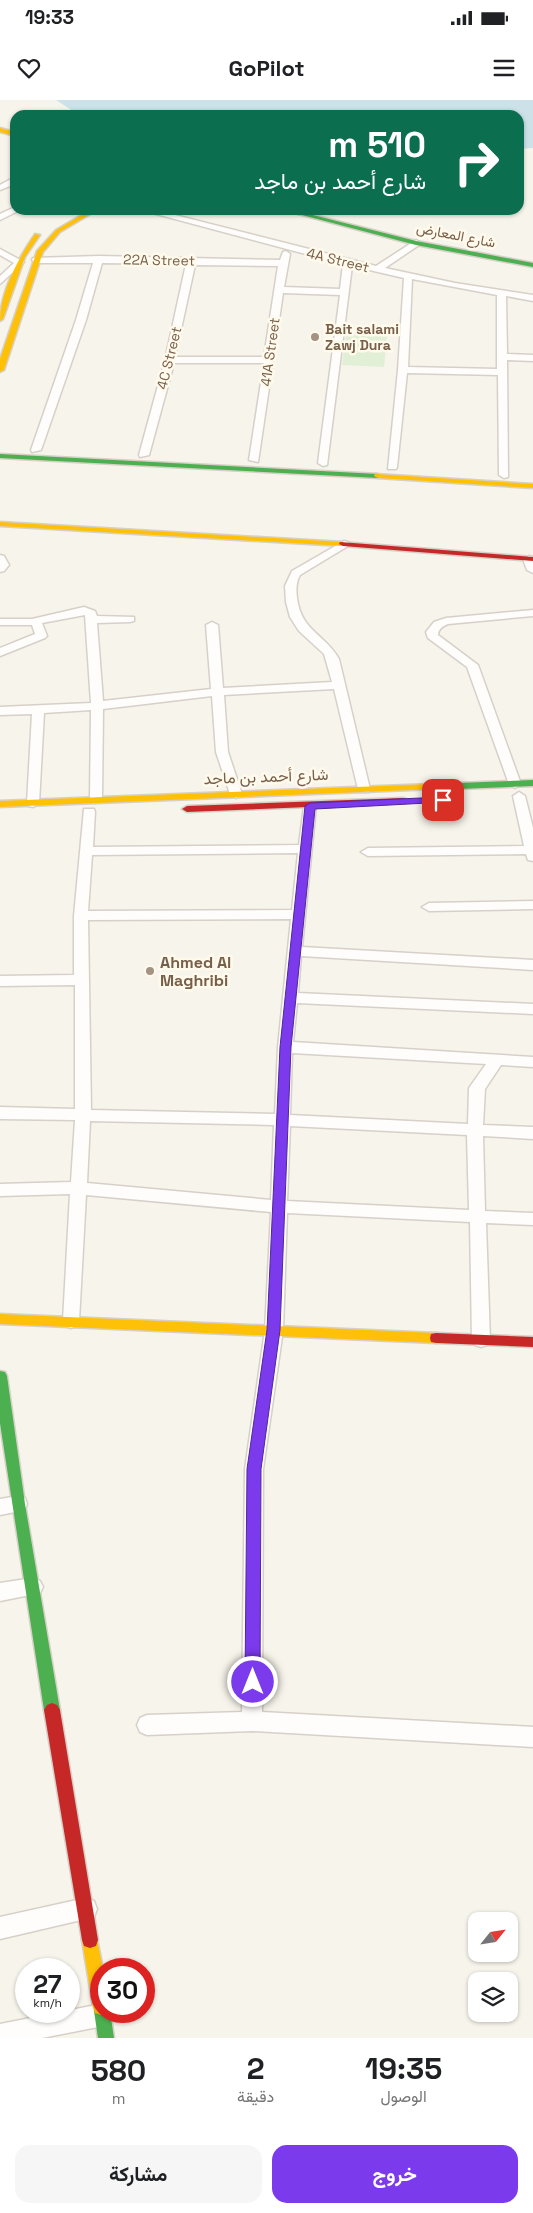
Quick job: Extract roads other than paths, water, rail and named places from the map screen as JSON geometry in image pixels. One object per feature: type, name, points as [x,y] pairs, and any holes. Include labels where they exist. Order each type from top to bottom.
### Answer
[{"type":"street","points":[[0,319],[20,262],[27,248],[49,226],[68,215]]},
{"type":"street","points":[[0,370],[36,260],[46,241],[58,231],[85,215]]},
{"type":"street","name":"4A Street","points":[[164,215],[408,277],[533,298]]},
{"type":"street","name":"شارع المعارض","points":[[306,215],[416,243],[533,264]]},
{"type":"street","name":"شارع المعارض","points":[[333,215],[410,234],[533,258]]},
{"type":"street","points":[[377,270],[416,243]]},
{"type":"street","points":[[1,252],[16,252],[27,248]]},
{"type":"street","name":"41A Street","points":[[254,460],[283,263],[286,254],[293,248]]},
{"type":"street","points":[[1,252],[20,262]]},
{"type":"street","points":[[36,450],[81,320],[99,259]]},
{"type":"street","name":"22A Street","points":[[36,260],[99,259],[283,263]]},
{"type":"street","name":"4C Street","points":[[144,455],[170,360],[191,261]]},
{"type":"street","points":[[0,281],[20,262]]},
{"type":"street","points":[[323,463],[348,263]]},
{"type":"street","points":[[392,467],[402,370],[408,277]]},
{"type":"street","points":[[279,290],[344,292]]},
{"type":"street","points":[[501,294],[504,475]]},
{"type":"street","points":[[502,357],[533,358]]},
{"type":"street","points":[[170,360],[269,360]]},
{"type":"street","points":[[402,370],[503,372]]},
{"type":"street","points":[[0,448],[323,463],[533,477]]},
{"type":"street","points":[[20,457],[28,452],[69,455],[74,452]]},
{"type":"street","points":[[0,456],[261,469],[533,486]]},
{"type":"street","points":[[0,514],[136,520]]},
{"type":"street","points":[[0,524],[344,544],[532,563]]},
{"type":"street","points":[[308,530],[533,547]]},
{"type":"street","points":[[344,544],[296,574],[292,581],[291,600],[301,626],[329,650],[364,789]]},
{"type":"street","points":[[0,558],[3,565],[0,569]]},
{"type":"street","points":[[0,622],[36,621],[84,610],[91,613],[92,620],[97,705],[92,806],[81,916],[83,1114],[77,1188],[71,1321]]},
{"type":"street","points":[[368,852],[532,853],[472,665],[432,636],[432,632],[438,624],[446,621],[533,613]]},
{"type":"street","points":[[92,620],[130,619]]},
{"type":"street","points":[[0,652],[41,636],[36,621]]},
{"type":"street","points":[[212,625],[219,692],[222,752],[236,794]]},
{"type":"street","points":[[0,711],[97,705],[219,692],[339,685]]},
{"type":"street","points":[[33,803],[38,709]]},
{"type":"street","name":"شارع أحمد بن ماجد","points":[[514,792],[533,783]]},
{"type":"street","name":"شارع أحمد بن ماجد","points":[[0,816],[236,794],[364,789],[514,792],[533,795]]},
{"type":"street","name":"شارع أحمد بن ماجد","points":[[177,810],[420,801]]},
{"type":"street","name":"شارع أحمد بن ماجد","points":[[0,804],[33,803],[138,811]]},
{"type":"street","points":[[252,1721],[254,1469],[274,1330],[285,1047],[292,998],[298,914],[310,806]]},
{"type":"street","points":[[86,851],[306,849]]},
{"type":"street","points":[[429,907],[533,905]]},
{"type":"street","points":[[81,916],[298,914]]},
{"type":"street","points":[[296,951],[533,965]]},
{"type":"street","points":[[0,981],[83,980]]},
{"type":"street","points":[[292,998],[533,1009]]},
{"type":"street","points":[[285,1047],[533,1062]]},
{"type":"street","points":[[481,1340],[474,1129],[478,1088],[496,1061]]},
{"type":"street","points":[[0,1113],[283,1120],[533,1132]]},
{"type":"street","points":[[0,1190],[77,1188],[279,1207],[533,1218]]},
{"type":"street","points":[[0,1319],[533,1342]]},
{"type":"street","points":[[0,1376],[18,1504],[94,1958]]},
{"type":"street","points":[[0,1506],[18,1504]]},
{"type":"street","points":[[0,1592],[33,1587]]},
{"type":"street","points":[[147,1725],[252,1721],[533,1737]]},
{"type":"street","points":[[0,1928],[86,1909]]},
{"type":"street","points":[[0,2035],[90,2014]]},
{"type":"street","points":[[104,2023],[106,2038]]},
{"type":"water","points":[[56,100],[533,100],[533,148],[524,149],[524,110],[71,110]]},
{"type":"place","name":"Bait salami Zawj Dura","points":[[315,337]]},
{"type":"place","name":"Ahmed Al Maghribi","points":[[150,971]]}]
